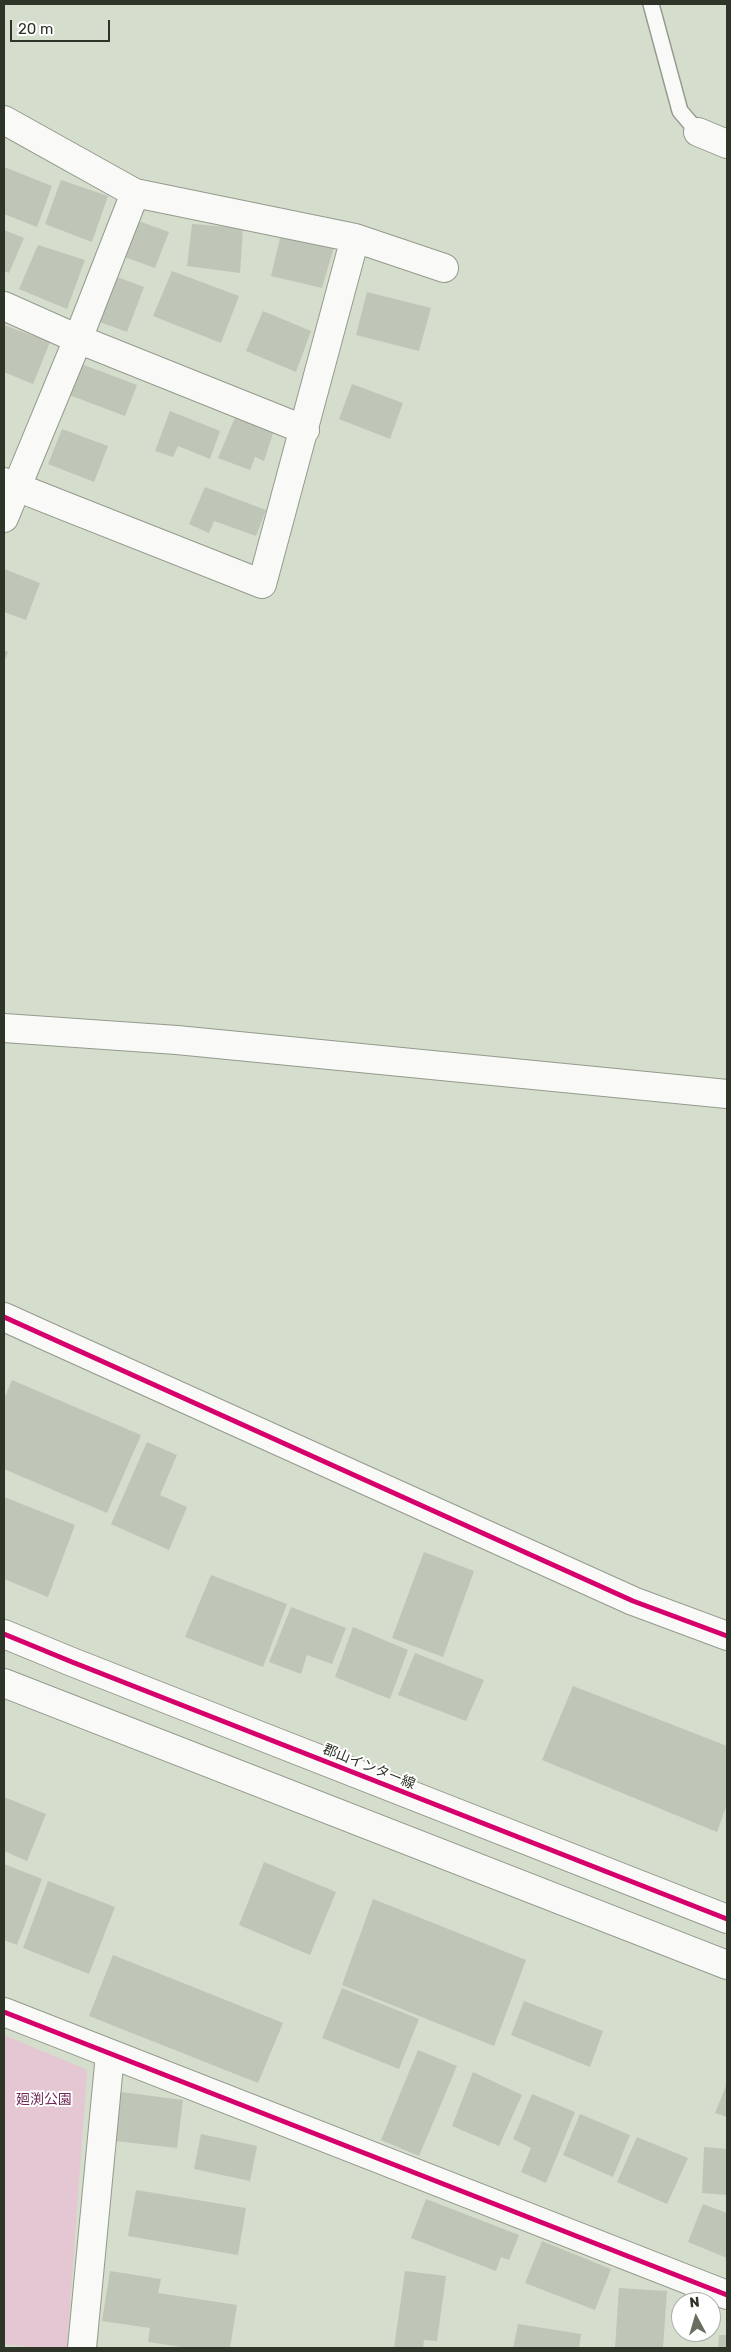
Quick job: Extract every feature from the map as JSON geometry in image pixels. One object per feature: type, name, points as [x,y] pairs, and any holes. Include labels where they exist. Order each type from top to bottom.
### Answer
[{"type":"street","points":[[4,120],[135,193],[355,238],[444,268]]},
{"type":"street","points":[[698,132],[727,144]]},
{"type":"street","points":[[4,518],[10,484],[78,338],[135,193]]},
{"type":"street","points":[[10,484],[262,584],[305,430],[355,238]]},
{"type":"street","points":[[4,306],[305,430]]},
{"type":"street","points":[[4,1028],[177,1040],[727,1094]]},
{"type":"street","points":[[4,1317],[633,1601],[727,1636]]},
{"type":"street","name":"郡山インター線","points":[[4,1634],[727,1919]]},
{"type":"street","points":[[4,1683],[727,1965]]},
{"type":"street","points":[[4,2012],[727,2295]]},
{"type":"street","points":[[82,2348],[110,2054]]},
{"type":"lane","points":[[650,4],[680,112],[698,132]]},
{"type":"green space","name":"廻渕公園","points":[[4,2035],[87,2070],[67,2348],[41,2348],[4,2344]]},
{"type":"building","points":[[4,167],[52,186],[37,227],[4,214]]},
{"type":"building","points":[[61,180],[108,196],[92,242],[45,224]]},
{"type":"building","points":[[133,219],[169,232],[155,268],[119,255]]},
{"type":"building","points":[[192,224],[243,228],[240,273],[187,266]]},
{"type":"building","points":[[4,230],[24,238],[9,273],[4,271]]},
{"type":"building","points":[[281,234],[334,247],[322,288],[271,276]]},
{"type":"building","points":[[38,245],[85,260],[67,309],[19,289]]},
{"type":"building","points":[[172,271],[239,296],[221,343],[153,316]]},
{"type":"building","points":[[109,274],[144,287],[127,332],[92,319]]},
{"type":"building","points":[[367,292],[431,308],[419,351],[356,335]]},
{"type":"building","points":[[263,311],[311,331],[296,372],[246,351]]},
{"type":"building","points":[[4,325],[50,342],[33,384],[4,372]]},
{"type":"building","points":[[76,362],[137,385],[125,416],[64,393]]},
{"type":"building","points":[[352,384],[403,403],[390,439],[339,419]]},
{"type":"building","points":[[170,411],[220,431],[210,459],[178,446],[173,457],[155,451]]},
{"type":"building","points":[[236,415],[274,430],[264,461],[255,457],[250,470],[218,458]]},
{"type":"building","points":[[62,429],[108,446],[94,482],[48,464]]},
{"type":"building","points":[[205,487],[266,510],[256,536],[214,521],[209,533],[189,524]]},
{"type":"building","points":[[4,569],[40,583],[26,620],[4,612]]},
{"type":"building","points":[[4,650],[8,652],[4,663]]},
{"type":"building","points":[[12,1380],[141,1435],[107,1513],[4,1469],[4,1399]]},
{"type":"building","points":[[147,1442],[177,1455],[160,1495],[187,1507],[169,1550],[111,1524]]},
{"type":"building","points":[[4,1497],[75,1525],[48,1597],[4,1579]]},
{"type":"building","points":[[424,1552],[474,1571],[443,1657],[392,1638]]},
{"type":"building","points":[[211,1575],[287,1604],[263,1667],[185,1637]]},
{"type":"building","points":[[291,1607],[346,1628],[332,1664],[307,1655],[301,1674],[269,1662]]},
{"type":"building","points":[[353,1627],[408,1650],[390,1699],[335,1677]]},
{"type":"building","points":[[415,1653],[484,1680],[466,1721],[398,1695]]},
{"type":"building","points":[[573,1686],[727,1746],[727,1804],[717,1832],[542,1760]]},
{"type":"building","points":[[4,1797],[46,1814],[27,1861],[4,1851]]},
{"type":"building","points":[[264,1862],[336,1892],[310,1955],[239,1925]]},
{"type":"building","points":[[4,1864],[42,1879],[17,1945],[4,1940]]},
{"type":"building","points":[[48,1881],[115,1907],[89,1974],[23,1948]]},
{"type":"building","points":[[373,1899],[526,1960],[494,2046],[342,1985]]},
{"type":"building","points":[[113,1955],[283,2023],[258,2083],[89,2016]]},
{"type":"building","points":[[342,1988],[419,2019],[399,2069],[322,2038]]},
{"type":"building","points":[[524,2001],[603,2031],[590,2067],[511,2035]]},
{"type":"building","points":[[418,2050],[457,2066],[419,2156],[381,2140]]},
{"type":"building","points":[[473,2072],[522,2095],[499,2146],[452,2126]]},
{"type":"building","points":[[727,2083],[727,2117],[715,2113]]},
{"type":"building","points":[[121,2092],[183,2100],[177,2148],[115,2141]]},
{"type":"building","points":[[532,2094],[575,2112],[546,2183],[521,2172],[531,2148],[513,2139]]},
{"type":"building","points":[[580,2114],[630,2135],[613,2177],[563,2155]]},
{"type":"building","points":[[201,2134],[257,2146],[250,2181],[194,2169]]},
{"type":"building","points":[[637,2137],[688,2158],[667,2204],[617,2182]]},
{"type":"building","points":[[704,2147],[727,2149],[727,2195],[702,2193]]},
{"type":"building","points":[[136,2190],[246,2208],[238,2255],[128,2236]]},
{"type":"building","points":[[426,2199],[519,2235],[509,2260],[501,2257],[496,2271],[411,2238]]},
{"type":"building","points":[[703,2204],[727,2213],[727,2258],[688,2242]]},
{"type":"building","points":[[542,2241],[611,2269],[595,2310],[525,2283]]},
{"type":"building","points":[[110,2271],[161,2279],[158,2293],[237,2305],[230,2348],[188,2348],[148,2342],[150,2328],[102,2321]]},
{"type":"building","points":[[405,2271],[446,2276],[437,2341],[424,2340],[423,2348],[394,2348]]},
{"type":"building","points":[[619,2288],[667,2291],[663,2348],[615,2348]]},
{"type":"building","points":[[518,2324],[581,2334],[579,2348],[513,2348]]},
{"type":"building","points":[[721,2335],[727,2335],[727,2348],[718,2348],[718,2342],[721,2342]]},
{"type":"cycle path","points":[[4,1317],[633,1601],[727,1636]]},
{"type":"cycle path","points":[[4,1634],[727,1919]]},
{"type":"cycle path","points":[[4,2012],[727,2295]]}]
